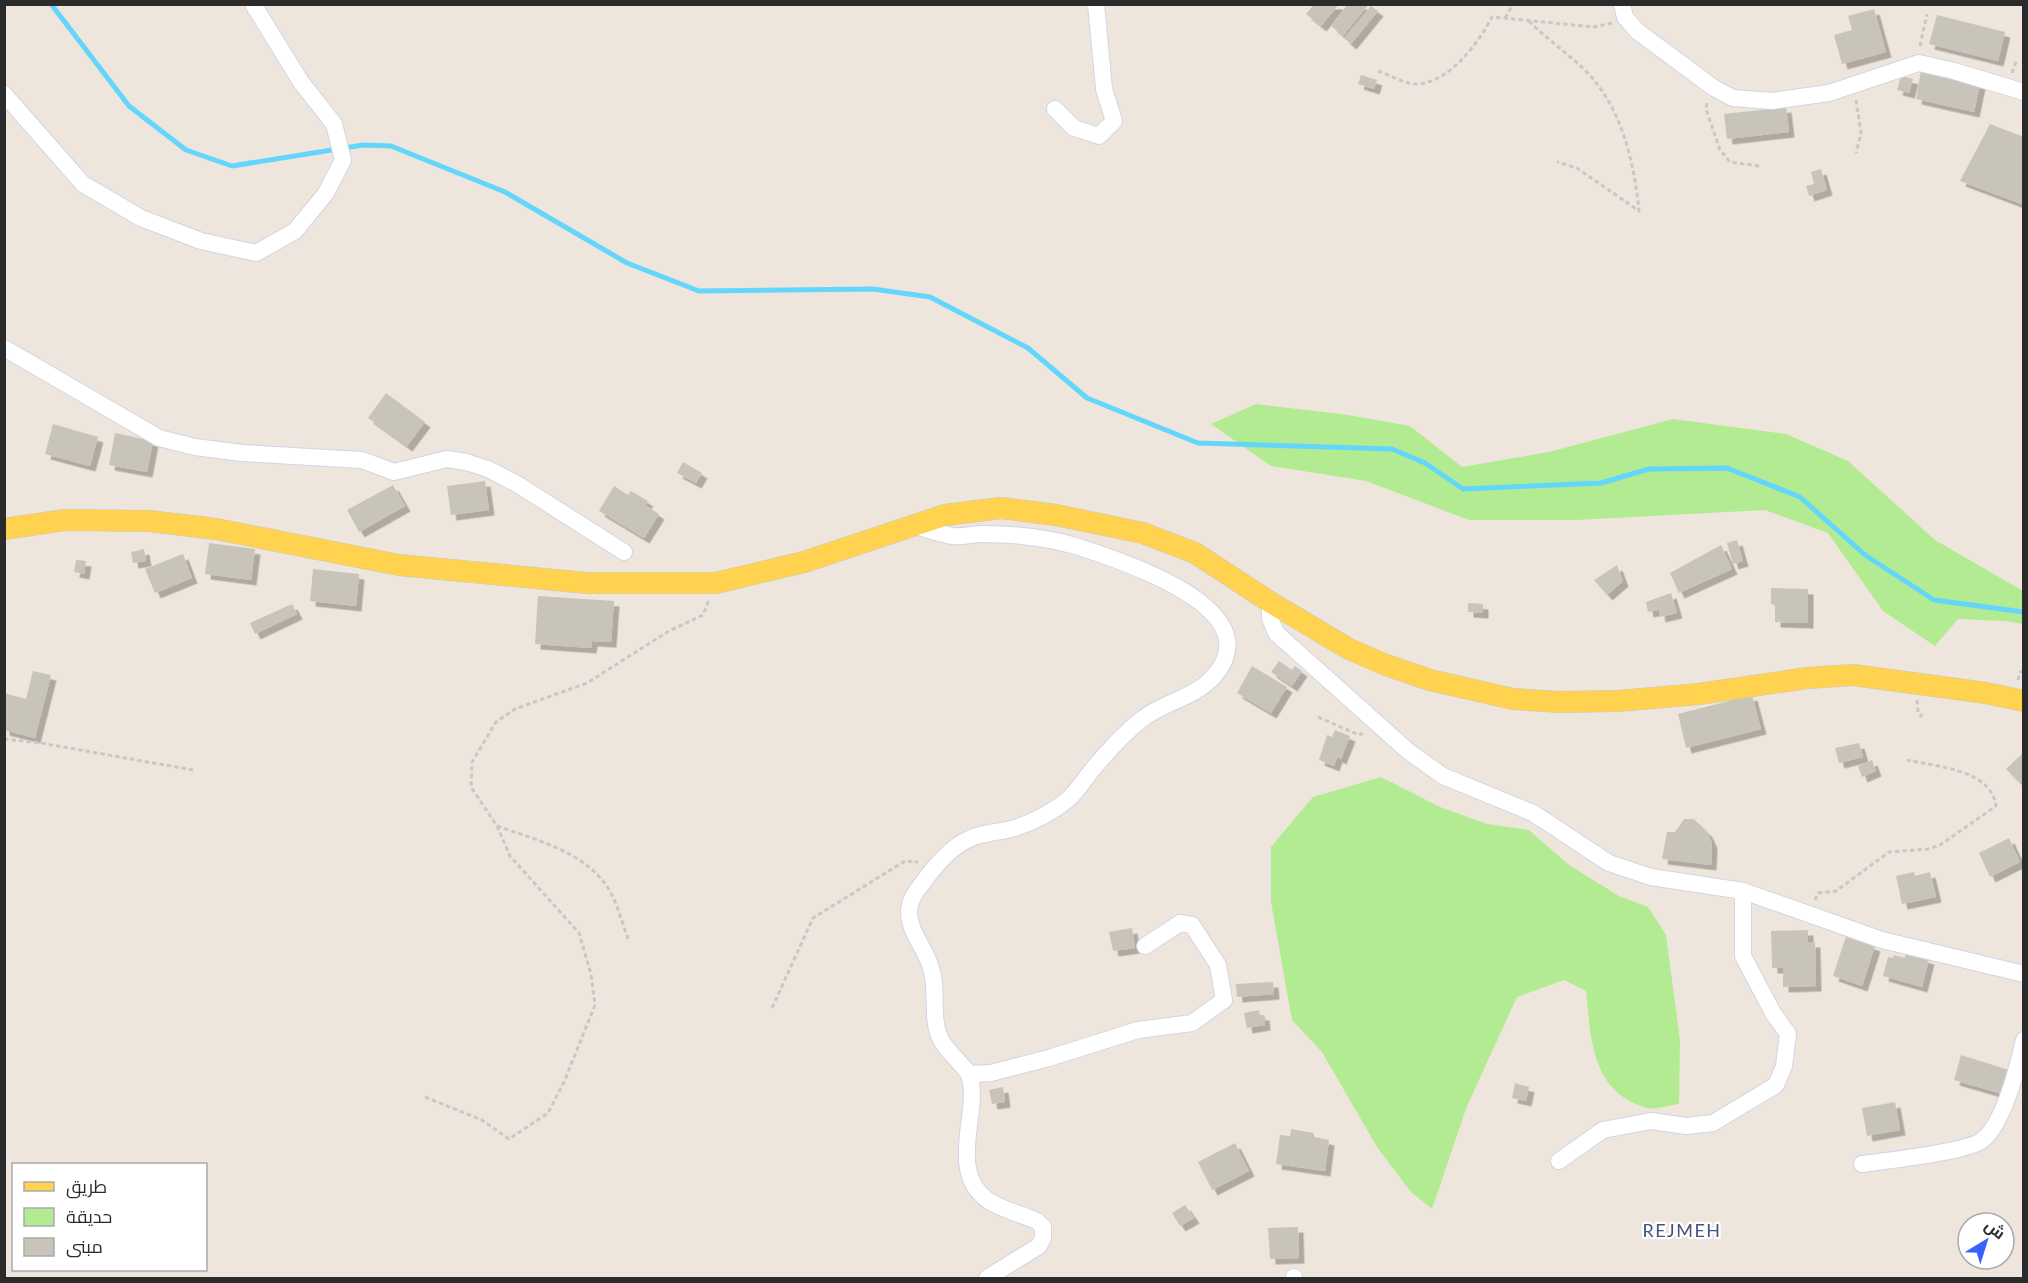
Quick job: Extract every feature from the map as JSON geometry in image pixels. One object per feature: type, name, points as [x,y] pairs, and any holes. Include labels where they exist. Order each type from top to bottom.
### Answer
[{"type":"main road","points":[[4,529],[65,520],[148,521],[216,529],[399,565],[587,583],[716,583],[804,562],[945,515],[1001,508],[1056,515],[1143,533],[1196,553],[1270,602],[1349,649],[1430,680],[1513,699],[1618,702],[1699,694],[1807,678],[1853,675],[1986,693],[2024,701]]},
{"type":"street","points":[[4,94],[83,184],[141,218],[201,241],[256,253],[295,231],[327,193],[343,160],[334,124],[301,81],[253,4]]},
{"type":"street","points":[[1055,109],[1074,128],[1099,136],[1114,121],[1104,89],[1096,4]]},
{"type":"street","points":[[1623,11],[1637,31],[1714,88],[1733,98],[1772,101],[1830,93],[1919,63],[2024,92]]},
{"type":"street","points":[[4,348],[159,438],[195,447],[242,453],[362,460],[394,472],[447,459],[466,462],[488,469],[518,484],[624,552]]},
{"type":"street","points":[[914,526],[955,537],[981,534],[1044,540],[1076,546],[1116,560],[1183,589],[1200,601],[1215,617],[1227,644],[1227,656],[1214,677],[1189,696],[1157,708],[1138,722],[1108,751],[1069,799],[1045,815],[1016,828],[966,840],[948,852],[913,897],[909,909],[911,928],[931,967],[936,990],[934,1016],[941,1040],[969,1074],[970,1112],[966,1135],[968,1161],[976,1188],[987,1199],[1037,1221],[1043,1227],[1043,1238],[1039,1246],[987,1278]]},
{"type":"street","points":[[1270,602],[1270,618],[1276,633],[1408,751],[1443,776],[1533,813],[1609,863],[1651,877],[1743,891],[1882,940],[2024,974]]},
{"type":"street","points":[[1558,1161],[1603,1130],[1651,1122],[1686,1126],[1713,1123],[1776,1085],[1784,1066],[1788,1034],[1773,1013],[1743,956],[1743,891]]},
{"type":"street","points":[[969,1074],[991,1073],[1049,1058],[1138,1030],[1192,1023],[1224,1000],[1218,965],[1192,926],[1180,923],[1145,946]]},
{"type":"street","points":[[1862,1164],[1944,1150],[1981,1141],[2004,1109],[2024,1040]]},
{"type":"path","points":[[1505,18],[1513,4]]},
{"type":"path","points":[[1378,71],[1416,84],[1425,83],[1448,71],[1481,38],[1492,17],[1594,27],[1623,11]]},
{"type":"path","points":[[1919,63],[1920,39],[1927,14]]},
{"type":"path","points":[[1529,21],[1596,82],[1606,96],[1620,127],[1640,211],[1577,168],[1557,162]]},
{"type":"path","points":[[1852,87],[1861,133],[1856,153]]},
{"type":"path","points":[[1714,88],[1706,109],[1720,150],[1730,162],[1759,166]]},
{"type":"path","points":[[425,1096],[482,1120],[509,1139],[548,1113],[564,1082],[595,1005],[591,974],[579,933],[510,856],[497,826],[471,787],[472,762],[496,722],[515,709],[588,683],[669,631],[703,615],[716,583]]},
{"type":"path","points":[[1318,717],[1359,735],[1377,723]]},
{"type":"path","points":[[4,739],[41,742],[193,770]]},
{"type":"path","points":[[1809,913],[1818,893],[1836,891],[1881,856],[1889,852],[1928,849],[1940,845],[1996,806],[1995,796],[1986,783],[1907,760]]},
{"type":"path","points":[[497,826],[549,844],[584,863],[606,886],[629,941]]},
{"type":"path","points":[[772,1008],[813,918],[905,861],[919,862],[933,869]]},
{"type":"green space","points":[[1256,404],[1348,415],[1410,426],[1462,467],[1549,452],[1673,419],[1786,434],[1848,461],[1935,540],[2023,591],[2023,624],[1958,619],[1935,646],[1883,611],[1828,533],[1765,510],[1576,520],[1469,520],[1366,481],[1271,466],[1211,424]]},
{"type":"green space","points":[[1381,777],[1440,807],[1487,824],[1529,830],[1569,865],[1619,896],[1648,907],[1666,935],[1680,1040],[1679,1104],[1647,1108],[1629,1100],[1615,1090],[1604,1077],[1597,1062],[1586,991],[1564,980],[1517,997],[1467,1106],[1432,1209],[1411,1192],[1377,1147],[1322,1052],[1292,1020],[1271,902],[1271,847],[1313,797]]},
{"type":"building","points":[[1314,4],[1339,4],[1321,26],[1306,14]]},
{"type":"building","points":[[1348,4],[1369,4],[1343,36],[1331,26]]},
{"type":"building","points":[[1371,6],[1378,11],[1351,44],[1344,38]]},
{"type":"building","points":[[1874,9],[1886,52],[1842,64],[1834,35],[1852,30],[1848,16]]},
{"type":"building","points":[[1937,15],[2005,32],[1998,61],[1929,44]]},
{"type":"building","points":[[1921,71],[1980,84],[1974,112],[1916,99]]},
{"type":"building","points":[[1361,75],[1377,80],[1374,89],[1358,84]]},
{"type":"building","points":[[1901,76],[1913,79],[1909,93],[1897,90]]},
{"type":"building","points":[[1786,107],[1789,132],[1727,139],[1724,114]]},
{"type":"building","points":[[1990,124],[2024,137],[2024,205],[1960,181]]},
{"type":"building","points":[[1821,169],[1827,190],[1809,196],[1806,186],[1814,184],[1811,172]]},
{"type":"building","points":[[386,393],[425,422],[407,446],[368,418]]},
{"type":"building","points":[[53,424],[98,437],[90,466],[45,454]]},
{"type":"building","points":[[115,433],[153,441],[147,472],[109,465]]},
{"type":"building","points":[[683,462],[702,473],[696,483],[677,473]]},
{"type":"building","points":[[485,481],[489,510],[451,515],[447,486]]},
{"type":"building","points":[[393,485],[405,506],[359,532],[347,510]]},
{"type":"building","points":[[614,486],[628,495],[631,491],[648,501],[645,505],[659,514],[644,538],[599,511]]},
{"type":"building","points":[[1737,540],[1743,561],[1733,564],[1727,543]]},
{"type":"building","points":[[209,543],[255,549],[251,580],[205,574]]},
{"type":"building","points":[[1721,545],[1732,569],[1679,593],[1670,573]]},
{"type":"building","points":[[144,549],[146,561],[133,563],[131,552]]},
{"type":"building","points":[[183,554],[192,578],[155,593],[145,569]]},
{"type":"building","points":[[76,560],[86,561],[84,574],[74,572]]},
{"type":"building","points":[[1617,565],[1623,581],[1607,595],[1594,580]]},
{"type":"building","points":[[313,569],[359,574],[356,606],[310,601]]},
{"type":"building","points":[[1771,588],[1808,589],[1808,623],[1775,622],[1775,605],[1771,604]]},
{"type":"building","points":[[1671,593],[1677,613],[1660,617],[1659,610],[1648,612],[1646,602]]},
{"type":"building","points":[[538,596],[614,601],[611,642],[592,641],[591,648],[535,644]]},
{"type":"building","points":[[1468,603],[1483,604],[1483,613],[1468,612]]},
{"type":"building","points":[[292,604],[297,614],[255,634],[250,623]]},
{"type":"building","points":[[1279,661],[1292,670],[1295,666],[1302,671],[1292,686],[1271,672]]},
{"type":"building","points":[[1252,666],[1287,687],[1271,713],[1237,693]]},
{"type":"building","points":[[33,671],[51,675],[35,738],[4,730],[4,693],[26,699]]},
{"type":"building","points":[[1752,695],[1761,729],[1686,748],[1678,714]]},
{"type":"building","points":[[1335,730],[1350,736],[1341,759],[1337,757],[1334,766],[1319,760],[1327,735],[1332,737]]},
{"type":"building","points":[[1859,743],[1863,757],[1839,763],[1835,748]]},
{"type":"building","points":[[2024,752],[2024,780],[2020,783],[2006,769]]},
{"type":"building","points":[[1872,760],[1876,771],[1862,777],[1858,766]]},
{"type":"building","points":[[1684,819],[1694,819],[1707,832],[1712,843],[1711,865],[1662,859],[1667,832],[1675,832]]},
{"type":"building","points":[[2009,838],[2020,862],[1990,877],[1979,853]]},
{"type":"building","points":[[1914,872],[1915,876],[1930,872],[1936,897],[1902,904],[1896,876]]},
{"type":"building","points":[[1132,928],[1135,948],[1113,951],[1109,932]]},
{"type":"building","points":[[1808,930],[1808,942],[1815,942],[1816,986],[1783,987],[1783,968],[1772,968],[1771,931]]},
{"type":"building","points":[[1846,936],[1875,946],[1862,986],[1833,976]]},
{"type":"building","points":[[1906,953],[1929,959],[1922,987],[1883,976],[1888,957],[1893,958],[1894,955],[1905,958]]},
{"type":"building","points":[[1273,982],[1274,994],[1237,997],[1236,984]]},
{"type":"building","points":[[1259,1010],[1260,1015],[1264,1015],[1265,1025],[1247,1028],[1244,1013]]},
{"type":"building","points":[[1961,1055],[2009,1070],[2002,1094],[1954,1080]]},
{"type":"building","points":[[1515,1083],[1529,1087],[1526,1101],[1512,1098]]},
{"type":"building","points":[[1003,1087],[1005,1102],[992,1104],[989,1090]]},
{"type":"building","points":[[1895,1102],[1900,1130],[1867,1136],[1862,1108]]},
{"type":"building","points":[[1291,1129],[1314,1133],[1314,1137],[1329,1140],[1325,1171],[1276,1164],[1280,1135],[1290,1136]]},
{"type":"building","points":[[1235,1143],[1249,1171],[1212,1190],[1198,1162]]},
{"type":"building","points":[[1185,1205],[1194,1218],[1180,1226],[1172,1213]]},
{"type":"building","points":[[1298,1227],[1299,1258],[1270,1259],[1268,1228]]},
{"type":"waterway","points":[[51,4],[129,106],[186,150],[232,166],[363,145],[391,146],[505,192],[627,263],[699,291],[873,289],[930,297],[1028,348],[1087,398],[1198,443],[1392,449],[1425,463],[1463,489],[1601,483],[1649,469],[1727,468],[1800,497],[1865,555],[1934,600],[2024,612]]},
{"type":"district","name":"REJMEH","points":[[1682,1230]]}]
